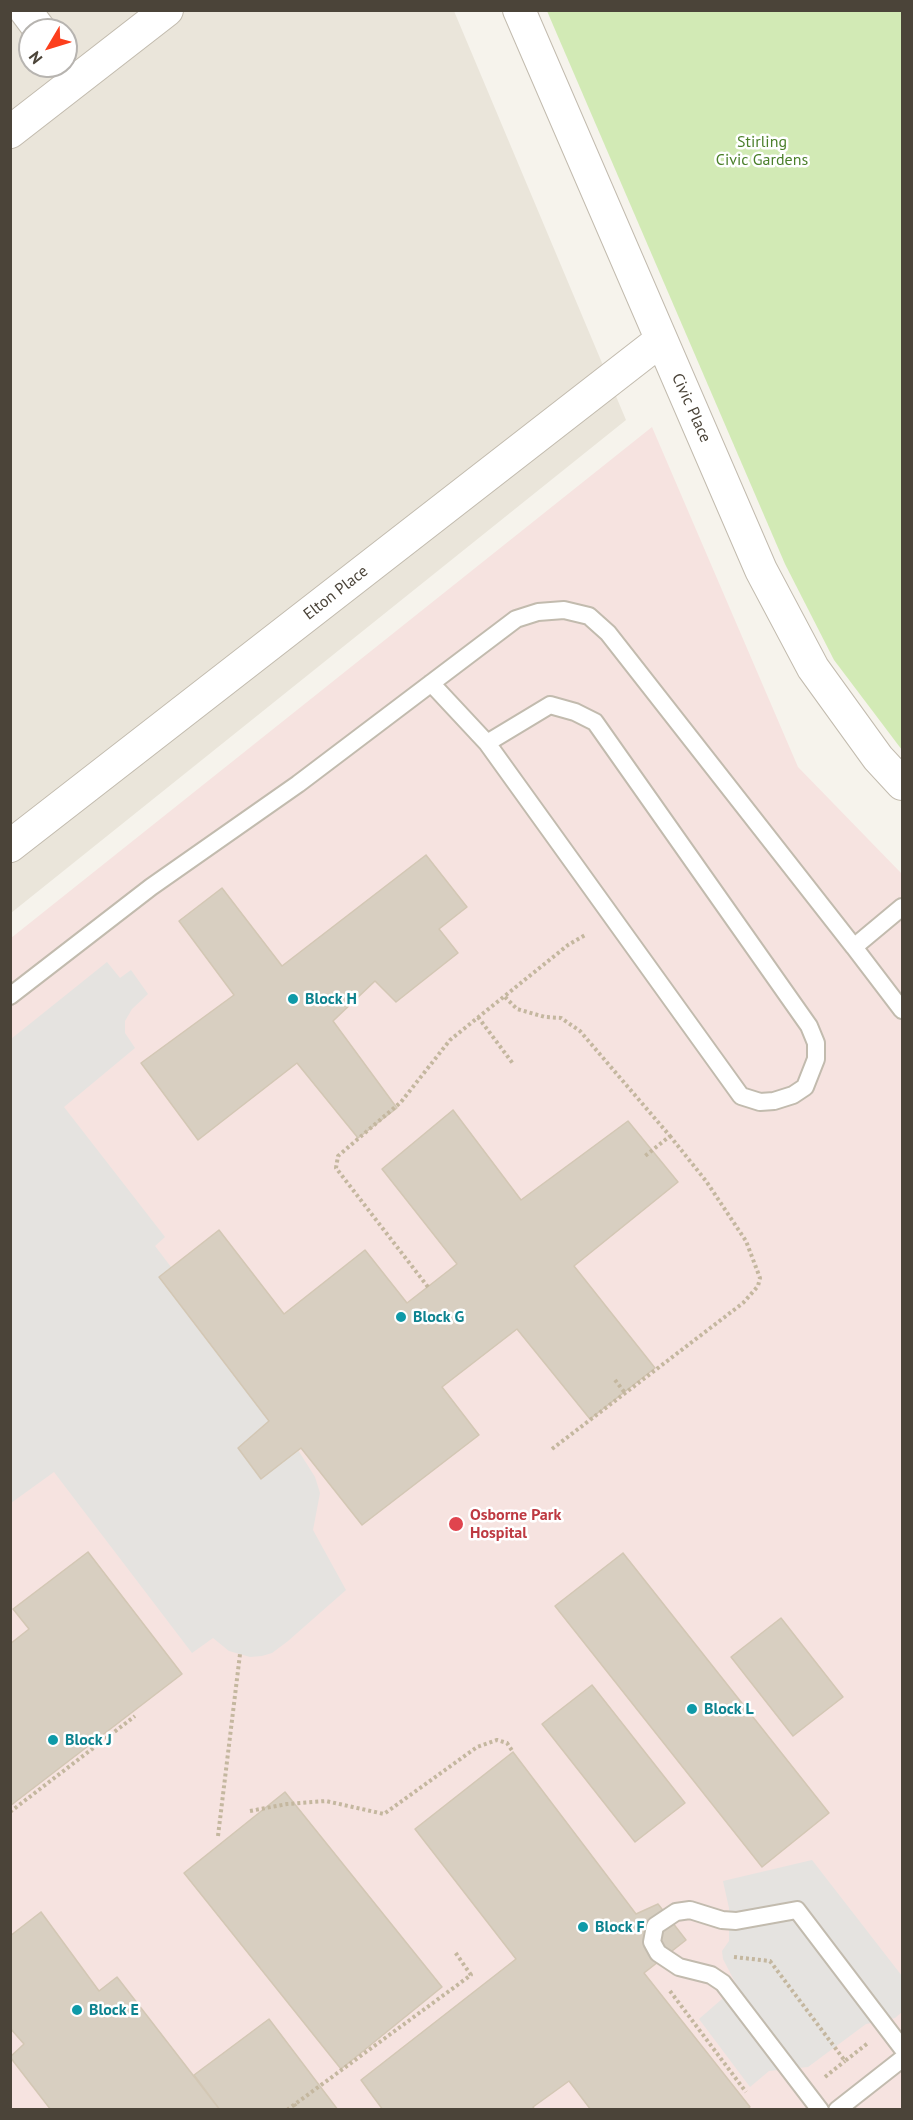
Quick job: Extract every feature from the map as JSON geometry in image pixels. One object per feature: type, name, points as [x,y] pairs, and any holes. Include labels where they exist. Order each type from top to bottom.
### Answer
[{"type":"street","points":[[78,68],[167,10]]},
{"type":"street","name":"Civic Place","points":[[519,10],[762,570],[813,668],[878,758],[903,784]]},
{"type":"street","points":[[10,132],[66,78]]},
{"type":"street","name":"Elton Place","points":[[10,846],[661,340]]},
{"type":"lane","points":[[10,996],[151,887],[289,790],[516,618],[538,612],[564,610],[589,616],[608,633],[903,1010]]},
{"type":"lane","points":[[431,683],[487,742],[741,1096],[760,1102],[774,1101],[793,1095],[805,1087],[816,1059],[816,1043],[809,1026],[595,722],[575,712],[549,705],[487,742]]},
{"type":"lane","points":[[854,947],[903,907]]},
{"type":"lane","points":[[820,2109],[723,1983],[711,1975],[679,1967],[658,1953],[652,1942],[655,1926],[676,1912],[690,1910],[722,1920],[736,1920],[797,1910],[903,2048]]},
{"type":"lane","points":[[837,2109],[903,2059]]},
{"type":"path","points":[[428,1287],[336,1168],[338,1156],[401,1102],[450,1040],[554,956],[585,935]]},
{"type":"path","points":[[505,997],[518,1009],[545,1017],[561,1018],[580,1031],[706,1181],[746,1241],[760,1278],[758,1286],[743,1303],[552,1449]]},
{"type":"path","points":[[478,1017],[514,1065]]},
{"type":"path","points":[[645,1156],[670,1136]]},
{"type":"path","points":[[615,1380],[625,1393]]},
{"type":"path","points":[[218,1836],[240,1654]]},
{"type":"path","points":[[10,1812],[135,1716]]},
{"type":"path","points":[[250,1811],[287,1804],[326,1801],[384,1814],[477,1747],[497,1740],[507,1743],[513,1752]]},
{"type":"path","points":[[287,2109],[471,1975],[455,1952]]},
{"type":"path","points":[[733,1957],[770,1961],[845,2061]]},
{"type":"path","points":[[668,1988],[746,2092]]},
{"type":"path","points":[[818,2082],[870,2041]]},
{"type":"path","points":[[294,2104],[298,2109]]},
{"type":"shaded area","points":[[11,11],[454,11],[626,420],[11,913]]},
{"type":"shaded area","name":"Osborne Park Hospital","points":[[652,427],[798,767],[902,874],[902,2109],[11,2110],[11,938]]},
{"type":"shaded area","points":[[107,962],[120,978],[131,970],[148,994],[132,1009],[125,1021],[125,1033],[135,1048],[64,1107],[165,1237],[155,1246],[200,1305],[192,1312],[191,1320],[269,1421],[238,1448],[261,1479],[298,1450],[315,1477],[320,1493],[313,1530],[346,1590],[288,1641],[272,1653],[262,1656],[250,1657],[229,1651],[213,1638],[192,1653],[54,1472],[11,1503],[11,1039]]},
{"type":"shaded area","points":[[812,1860],[902,1976],[902,2012],[895,2018],[866,2024],[808,2067],[769,2071],[750,2087],[699,2019],[737,1986],[723,1959],[722,1951],[729,1941],[729,1908],[723,1881]]},
{"type":"green space","name":"Stirling Civic Gardens","points":[[547,11],[902,11],[902,750],[834,660],[785,564]]},
{"type":"building","name":"Block H","points":[[426,855],[467,907],[439,929],[458,953],[396,1002],[375,981],[333,1021],[397,1108],[358,1138],[297,1063],[198,1140],[141,1063],[234,995],[179,921],[222,888],[282,966]]},
{"type":"building","name":"Block G","points":[[453,1110],[521,1200],[628,1121],[678,1182],[574,1266],[655,1368],[590,1419],[517,1329],[442,1387],[479,1435],[362,1525],[301,1448],[261,1479],[238,1448],[269,1421],[159,1277],[219,1230],[284,1314],[365,1250],[407,1303],[457,1264],[382,1169]]},
{"type":"building","name":"Block J","points":[[88,1552],[182,1674],[10,1806],[10,1644],[29,1629],[13,1609]]},
{"type":"building","name":"Block L","points":[[623,1553],[829,1813],[762,1867],[555,1606]]},
{"type":"building","name":"Block L","points":[[781,1618],[843,1697],[793,1736],[731,1657]]},
{"type":"building","points":[[592,1685],[685,1803],[635,1842],[542,1724]]},
{"type":"building","name":"Block F","points":[[513,1752],[636,1914],[658,1904],[686,1940],[644,1973],[750,2107],[746,2110],[591,2110],[569,2081],[533,2107],[535,2110],[383,2110],[361,2080],[516,1959],[415,1829]]},
{"type":"building","points":[[285,1792],[442,1987],[341,2069],[184,1873]]},
{"type":"building","name":"Block E","points":[[41,1912],[99,1991],[117,1977],[220,2110],[51,2110],[10,2057],[24,2044],[10,2028],[10,1936]]},
{"type":"building","points":[[269,2019],[338,2110],[220,2110],[194,2075]]},
{"type":"place","name":"Block H","points":[[293,999]]},
{"type":"place","name":"Block G","points":[[401,1317]]},
{"type":"place","name":"Osborne Park Hospital","points":[[456,1524]]},
{"type":"place","name":"Block L","points":[[692,1709]]},
{"type":"place","name":"Block J","points":[[53,1740]]},
{"type":"place","name":"Block F","points":[[583,1927]]},
{"type":"place","name":"Block E","points":[[77,2010]]}]
